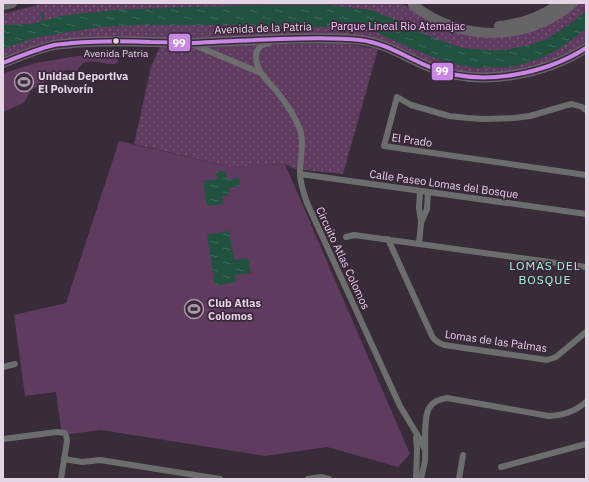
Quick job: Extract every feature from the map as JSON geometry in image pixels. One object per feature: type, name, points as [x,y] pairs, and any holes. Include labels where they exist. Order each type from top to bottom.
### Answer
[{"type":"main road","points":[[3,5],[12,3]]},
{"type":"main road","points":[[411,4],[424,8],[452,21],[486,27],[501,26],[532,19],[560,3]]},
{"type":"main road","points":[[411,4],[422,12],[450,26],[481,33],[498,33],[536,25],[553,17],[572,4]]},
{"type":"main road","name":"Avenida de la Patria","points":[[3,63],[30,52],[54,45],[88,42],[188,43],[307,38],[345,38],[379,44],[436,70],[455,75],[477,77],[506,76],[538,70],[564,60],[586,48]]},
{"type":"street","name":"Circuito Atlas Colomos","points":[[307,38],[265,44],[260,46],[256,56],[261,73],[278,93],[299,127],[302,140],[300,174],[301,185],[307,203],[400,406],[425,450]]},
{"type":"street","name":"Circuito Atlas Colomos","points":[[188,43],[261,73]]},
{"type":"street","name":"El Prado","points":[[586,110],[572,104],[530,116],[483,119],[468,118],[449,116],[411,105],[396,97],[384,146],[586,175]]},
{"type":"street","name":"Calle Paseo Lomas del Bosque","points":[[300,174],[586,214]]},
{"type":"street","points":[[420,191],[419,208],[421,223]]},
{"type":"street","points":[[418,244],[421,223],[427,209],[428,192]]},
{"type":"street","points":[[346,237],[354,235],[388,239],[586,267]]},
{"type":"street","name":"Lomas de las Palmas","points":[[388,239],[432,336],[438,344],[547,360],[556,357],[586,332]]},
{"type":"street","points":[[3,368],[15,364]]},
{"type":"street","points":[[419,479],[425,462],[426,416],[429,408],[438,399],[447,398],[549,416],[561,415],[573,411],[586,402]]},
{"type":"street","points":[[400,406],[421,448],[422,453],[419,479]]},
{"type":"street","points":[[3,439],[57,432],[65,433],[67,441],[61,479]]},
{"type":"street","points":[[501,467],[586,444]]},
{"type":"street","points":[[459,479],[463,455]]},
{"type":"street","points":[[64,459],[82,462],[100,460],[181,476],[220,479]]},
{"type":"street","points":[[308,479],[322,477],[329,479]]},
{"type":"green space","name":"Parque Lineal Rio Atemajac","points":[[44,3],[400,3],[449,29],[516,35],[542,28],[580,3],[586,3],[586,47],[563,60],[495,75],[440,69],[373,40],[109,40],[3,59],[3,14]]},
{"type":"green space","points":[[340,43],[378,49],[343,174],[295,169],[285,164],[231,167],[134,144],[151,67],[161,44]]},
{"type":"green space","name":"Unidad Deportiva El Polvorín","points":[[114,54],[118,58],[118,62],[115,64],[88,62],[80,66],[77,71],[66,70],[31,90],[24,103],[3,112],[4,73],[36,63],[76,56]]},
{"type":"green space","name":"Club Atlas Colomos","points":[[119,141],[231,167],[285,164],[410,454],[398,467],[327,447],[265,456],[101,430],[70,434],[61,429],[56,392],[25,396],[14,315],[66,303]]},
{"type":"water","points":[[271,5],[329,5],[371,10],[402,22],[429,36],[462,48],[487,50],[506,50],[547,39],[574,21],[586,10],[586,29],[565,45],[544,57],[513,67],[477,68],[448,63],[369,29],[328,27],[142,25],[100,27],[34,38],[3,49],[3,25],[30,24],[56,17],[114,10]]},
{"type":"water","points":[[226,171],[227,180],[239,178],[240,186],[229,188],[230,195],[222,196],[223,204],[207,206],[203,181],[217,179],[216,172]]},
{"type":"water","points":[[229,231],[234,260],[248,258],[251,273],[235,275],[236,282],[215,286],[207,235]]},
{"type":"waterway","points":[[42,12],[43,22]]},
{"type":"transit line","name":"99","points":[[3,63],[54,45],[72,43],[121,41],[193,43],[330,38],[370,42],[398,52],[435,69],[453,74],[473,77],[493,77],[533,71],[552,65],[586,48]]},
{"type":"place","name":"Avenida Patria","points":[[116,41]]},
{"type":"place","name":"Unidad Deportiva El Polvorín","points":[[24,82]]},
{"type":"place","name":"Club Atlas Colomos","points":[[194,309]]},
{"type":"district","name":"LOMAS DEL BOSQUE","points":[[545,272]]}]
